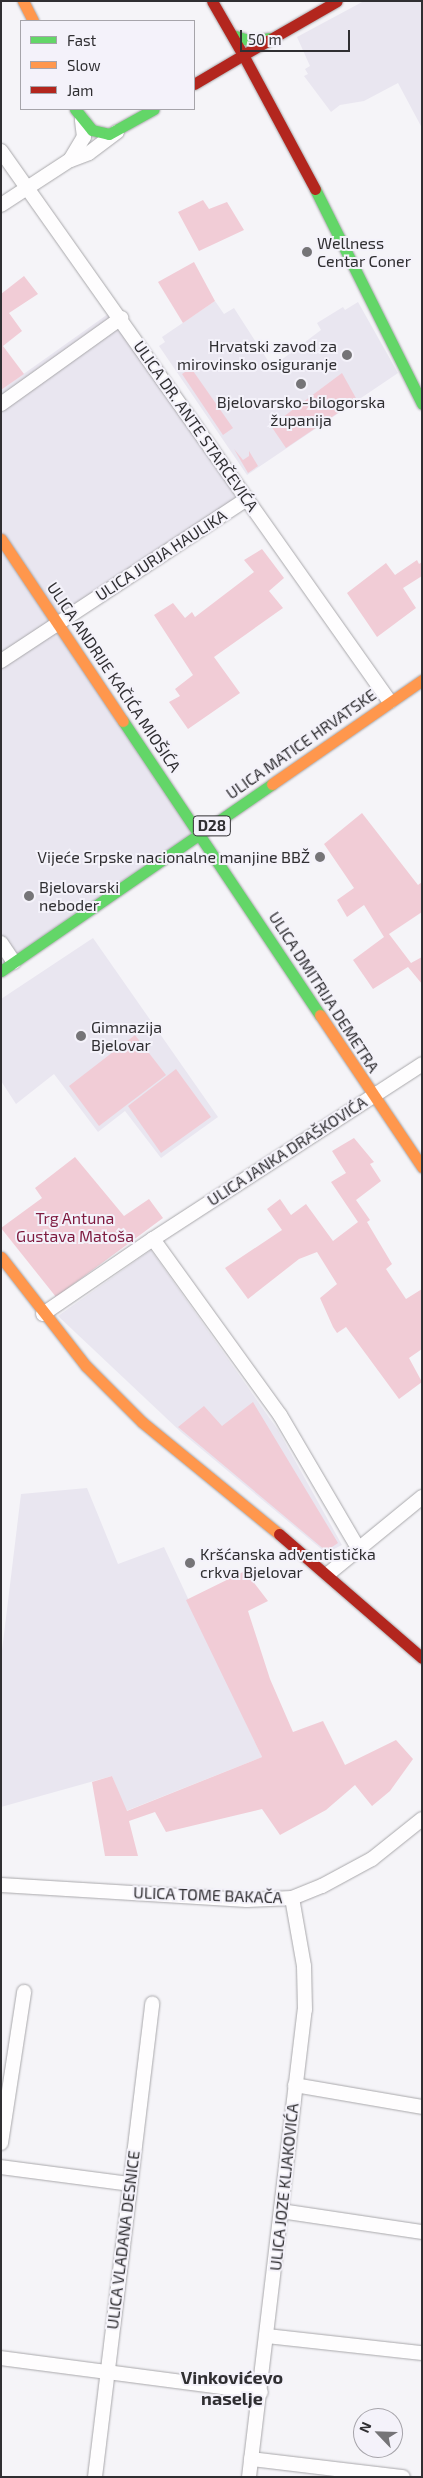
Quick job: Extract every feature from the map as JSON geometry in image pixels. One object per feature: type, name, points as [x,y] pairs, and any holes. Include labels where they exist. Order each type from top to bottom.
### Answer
[{"type":"street","points":[[24,1],[33,20]]},
{"type":"street","points":[[212,1],[312,183],[422,404]]},
{"type":"street","points":[[195,83],[337,1]]},
{"type":"street","points":[[232,35],[252,41],[275,36]]},
{"type":"street","points":[[1,205],[70,160],[89,153],[117,132],[152,110]]},
{"type":"street","points":[[78,114],[102,134],[117,132]]},
{"type":"street","points":[[70,160],[84,137],[78,114]]},
{"type":"street","name":"ULICA DR. ANTE STARČEVIĆA","points":[[1,151],[121,318],[390,702]]},
{"type":"street","points":[[1,404],[121,318]]},
{"type":"street","name":"ULICA JURJA HAULIKA","points":[[1,661],[247,499]]},
{"type":"street","name":"ULICA ANDRIJE KAČIĆA MIOŠIĆA","points":[[1,538],[200,834]]},
{"type":"street","name":"ULICA MATICE HRVATSKE","points":[[1,971],[422,680]]},
{"type":"street","name":"ULICA DMITRIJA DEMETRA","points":[[200,834],[372,1095],[422,1167]]},
{"type":"street","points":[[1,943],[14,962]]},
{"type":"street","name":"ULICA JANKA DRAŠKOVIĆA","points":[[154,1239],[422,1064]]},
{"type":"street","points":[[43,1314],[154,1239],[280,1415],[358,1548]]},
{"type":"street","points":[[1,1257],[43,1314],[86,1366],[142,1422],[328,1574],[422,1658]]},
{"type":"street","points":[[328,1574],[422,1497]]},
{"type":"street","name":"ULICA TOME BAKAČA","points":[[1,1885],[247,1900],[292,1898],[322,1886],[372,1859],[422,1819]]},
{"type":"street","name":"ULICA JOZE KLJAKOVIĆA","points":[[249,2477],[261,2392],[305,2010],[304,1983],[292,1898]]},
{"type":"street","points":[[1,2144],[24,1992]]},
{"type":"street","name":"ULICA VLADANA DESNICE","points":[[95,2477],[152,2003]]},
{"type":"street","points":[[295,2085],[422,2107]]},
{"type":"street","points":[[1,2167],[130,2184]]},
{"type":"street","points":[[281,2211],[422,2232]]},
{"type":"street","points":[[267,2336],[422,2353]]},
{"type":"street","points":[[1,2358],[261,2392]]},
{"type":"street","points":[[251,2459],[403,2477]]},
{"type":"shaded area","points":[[364,1],[422,1],[422,128],[398,83],[364,101],[340,105],[331,112],[304,76],[308,74],[305,69],[310,66],[297,37]]},
{"type":"shaded area","points":[[215,301],[224,314],[234,308],[272,367],[321,330],[317,323],[343,307],[345,310],[358,302],[398,373],[247,475],[159,346],[165,342],[162,337]]},
{"type":"shaded area","points":[[115,309],[247,499],[59,622],[200,834],[1,971],[1,390]]},
{"type":"shaded area","name":"Gimnazija Bjelovar","points":[[93,938],[218,1117],[161,1158],[125,1111],[98,1132],[54,1074],[16,1104],[1,1081],[1,999]]},
{"type":"shaded area","points":[[151,1250],[278,1430],[342,1545],[326,1553],[181,1432],[58,1316]]},
{"type":"shaded area","points":[[87,1488],[118,1564],[164,1547],[262,1757],[126,1811],[112,1776],[1,1807],[1,1659],[21,1494]]},
{"type":"green space","points":[[203,200],[209,209],[227,202],[244,230],[199,251],[178,212]]},
{"type":"green space","points":[[194,262],[215,301],[183,323],[158,282]]},
{"type":"green space","points":[[24,276],[38,294],[9,313],[22,331],[3,346],[24,374],[1,390],[1,294]]},
{"type":"green space","points":[[191,368],[233,428],[223,435],[182,374]]},
{"type":"green space","points":[[342,373],[357,400],[286,448],[271,426]]},
{"type":"green space","points":[[234,449],[243,460],[249,456],[249,451],[258,466],[248,473]]},
{"type":"green space","points":[[262,549],[284,578],[269,591],[283,608],[214,657],[240,693],[188,729],[169,702],[180,696],[175,689],[193,675],[154,615],[173,603],[185,618],[192,612],[195,617],[254,572],[244,560]]},
{"type":"green space","points":[[417,560],[419,564],[422,562],[422,576],[403,588],[416,608],[377,637],[347,593],[386,563],[395,575]]},
{"type":"green space","points":[[362,813],[418,885],[422,882],[422,912],[389,934],[411,963],[422,957],[422,984],[408,967],[373,989],[353,960],[384,937],[364,905],[347,917],[337,900],[354,888],[324,844]]},
{"type":"green space","points":[[135,1035],[166,1075],[99,1126],[69,1086]]},
{"type":"green space","points":[[176,1069],[211,1117],[161,1153],[128,1106]]},
{"type":"green space","points":[[354,1138],[374,1162],[370,1164],[381,1181],[356,1200],[370,1220],[367,1222],[392,1264],[386,1269],[406,1299],[422,1289],[422,1349],[409,1358],[422,1382],[399,1399],[346,1327],[337,1333],[333,1327],[320,1298],[337,1284],[317,1252],[299,1259],[248,1299],[225,1268],[282,1230],[267,1209],[280,1199],[291,1215],[306,1204],[333,1241],[358,1222],[331,1182],[346,1173],[332,1151]]},
{"type":"green space","name":"Trg Antuna Gustava Matoša","points":[[75,1157],[124,1216],[149,1199],[163,1218],[56,1297],[1,1228],[42,1198],[35,1188]]},
{"type":"green space","points":[[253,1402],[338,1543],[326,1551],[178,1427],[204,1406],[222,1426]]},
{"type":"green space","points":[[245,1571],[268,1601],[248,1611],[270,1679],[293,1732],[323,1721],[345,1765],[396,1740],[413,1759],[390,1791],[372,1806],[355,1785],[326,1810],[280,1835],[262,1809],[166,1832],[155,1812],[129,1821],[138,1856],[105,1856],[92,1782],[112,1776],[127,1811],[262,1757],[186,1600]]},
{"type":"traffic: fast","points":[[232,35],[252,41],[269,38]]},
{"type":"traffic: fast","points":[[76,110],[92,130],[109,134],[152,110]]},
{"type":"traffic: fast","points":[[315,189],[422,404]]},
{"type":"traffic: fast","points":[[123,721],[320,1015]]},
{"type":"traffic: fast","points":[[1,971],[272,784]]},
{"type":"traffic: slow","points":[[23,1],[32,20]]},
{"type":"traffic: slow","points":[[1,539],[123,721]]},
{"type":"traffic: slow","points":[[272,784],[422,680]]},
{"type":"traffic: slow","points":[[320,1015],[422,1167]]},
{"type":"traffic: slow","points":[[1,1257],[86,1366],[142,1422],[279,1534]]},
{"type":"traffic: jam","points":[[195,83],[243,55],[212,1]]},
{"type":"traffic: jam","points":[[315,189],[243,55],[337,1]]},
{"type":"traffic: jam","points":[[279,1534],[422,1658]]},
{"type":"place","name":"Wellness Centar Coner","points":[[307,252]]},
{"type":"place","name":"Hrvatski zavod za mirovinsko osiguranje","points":[[347,355]]},
{"type":"place","name":"Bjelovarsko-bilogorska županija","points":[[301,384]]},
{"type":"place","name":"Vijeće Srpske nacionalne manjine BBŽ","points":[[320,857]]},
{"type":"place","name":"Bjelovarski neboder","points":[[29,896]]},
{"type":"place","name":"Gimnazija Bjelovar","points":[[81,1036]]},
{"type":"place","name":"Kršćanska adventistička crkva Bjelovar","points":[[190,1563]]},
{"type":"district","name":"Vinkovićevo naselje","points":[[232,2388]]}]
